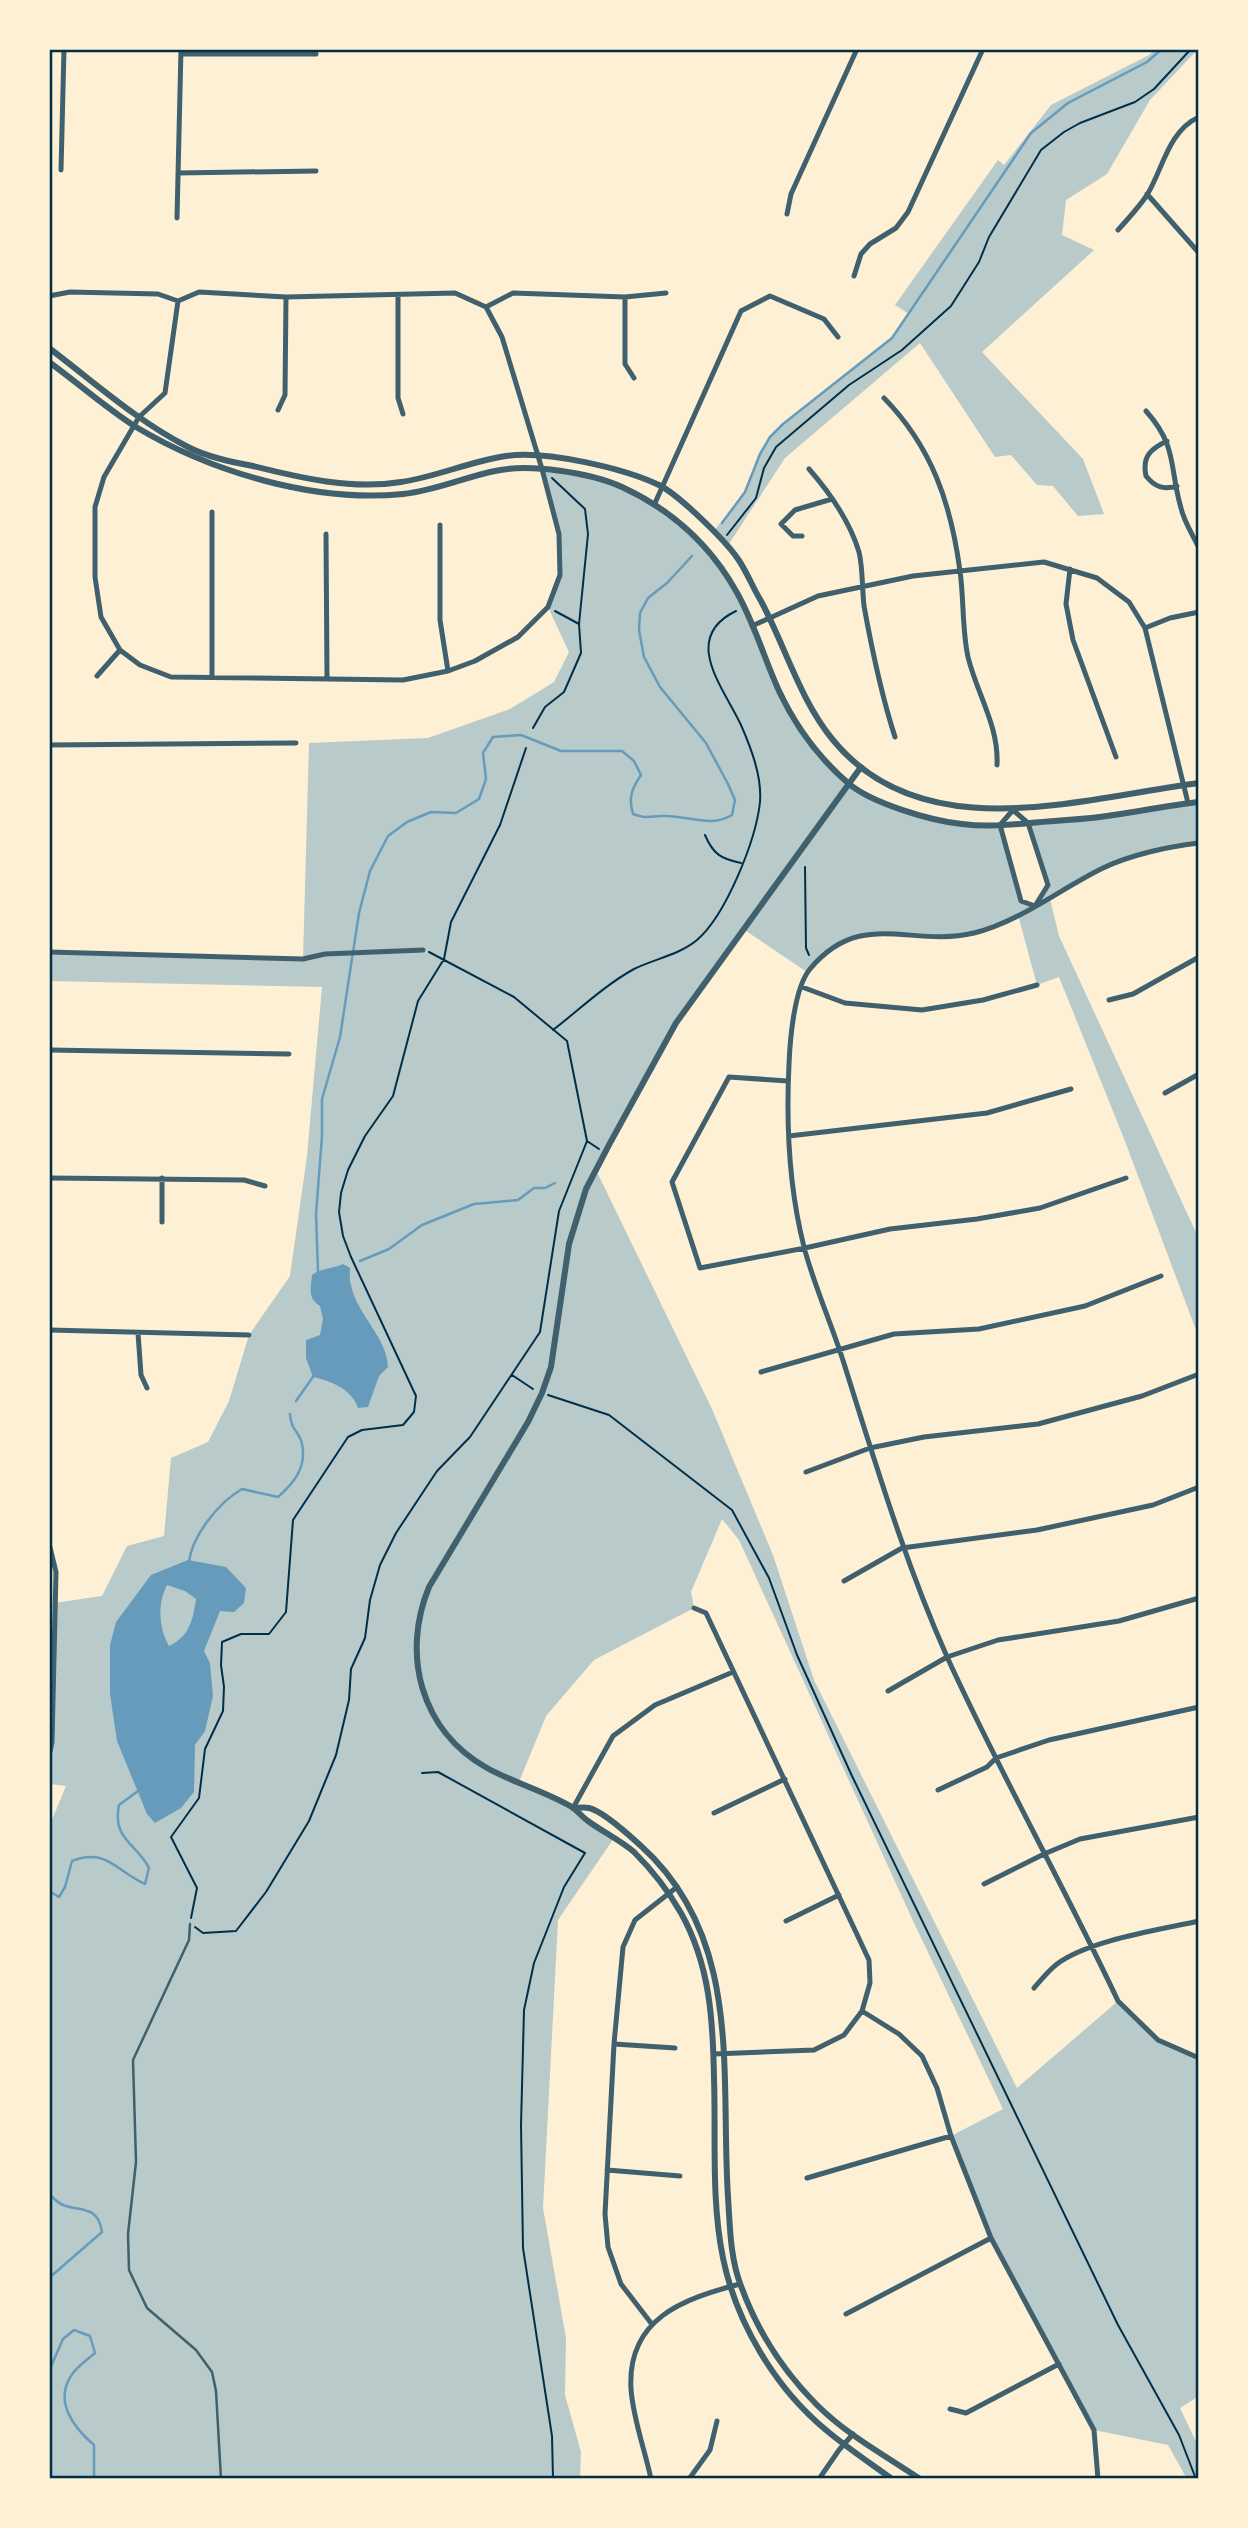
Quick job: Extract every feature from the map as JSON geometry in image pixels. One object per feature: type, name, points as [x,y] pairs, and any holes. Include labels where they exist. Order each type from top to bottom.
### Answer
[{"type":"street","points":[[61,170],[64,49]]},
{"type":"street","points":[[787,214],[791,194],[856,49]]},
{"type":"street","points":[[854,276],[861,254],[870,244],[896,228],[908,212],[983,49]]},
{"type":"street","points":[[177,218],[181,52],[316,54]]},
{"type":"street","points":[[1118,230],[1147,194],[1178,134],[1189,122],[1199,117]]},
{"type":"street","points":[[178,173],[316,171]]},
{"type":"street","points":[[1147,194],[1199,253]]},
{"type":"street","points":[[49,296],[70,292],[158,294],[177,301],[199,292],[286,297],[455,293],[486,307],[502,337],[559,534],[560,575],[548,607],[518,637],[475,661],[448,671],[403,680],[171,677],[140,665],[120,649],[101,617],[94,577],[95,507],[104,477],[139,417],[165,393],[177,301]]},
{"type":"street","points":[[486,307],[513,293],[625,297],[666,293]]},
{"type":"street","points":[[398,295],[398,398],[403,414]]},
{"type":"street","points":[[655,503],[741,312],[770,296],[824,319],[838,337]]},
{"type":"street","points":[[278,410],[285,395],[286,297]]},
{"type":"street","points":[[625,297],[625,364],[634,378]]},
{"type":"street","points":[[49,348],[139,417],[190,448],[234,462],[321,481],[360,484],[400,482],[506,456],[536,455],[620,471],[662,486],[705,522],[738,559],[770,618],[812,707],[832,739],[861,768],[897,788],[933,802],[961,807],[1013,810],[1199,783]]},
{"type":"street","points":[[49,362],[134,426],[184,453],[238,473],[290,486],[355,495],[405,494],[500,470],[542,469],[618,485],[655,503],[688,528],[737,591],[780,694],[797,726],[850,785],[891,806],[961,824],[1000,825],[1092,818],[1199,802]]},
{"type":"street","points":[[884,398],[902,416],[917,438],[942,488],[960,570],[968,656],[996,735],[997,765]]},
{"type":"street","points":[[1146,411],[1167,442],[1181,510],[1199,548]]},
{"type":"street","points":[[1167,442],[1149,452],[1145,460],[1146,476],[1159,488],[1177,486]]},
{"type":"street","points":[[810,469],[832,499],[859,553],[861,586],[882,696],[895,737]]},
{"type":"street","points":[[802,536],[793,536],[781,524],[795,510],[832,499]]},
{"type":"street","points":[[212,512],[212,677]]},
{"type":"street","points":[[440,525],[440,620],[448,671]]},
{"type":"street","points":[[326,534],[327,678]]},
{"type":"street","points":[[752,626],[818,596],[960,570],[1044,562],[1097,578],[1129,602],[1145,628],[1188,803]]},
{"type":"street","points":[[1070,569],[1066,604],[1073,640],[1116,757]]},
{"type":"street","points":[[1145,628],[1170,618],[1199,612]]},
{"type":"street","points":[[97,676],[120,649]]},
{"type":"street","points":[[49,745],[296,743]]},
{"type":"street","points":[[861,768],[676,1023],[586,1189],[569,1244],[551,1367],[542,1393],[528,1422],[429,1587],[419,1620],[415,1646],[416,1665],[429,1705],[451,1740],[487,1768],[573,1808],[633,1852],[681,1913],[704,1969],[709,1993],[714,2054],[718,2222],[730,2287],[760,2351],[779,2378],[817,2421],[892,2479]]},
{"type":"street","points":[[1013,810],[1028,823],[1048,885],[1035,906]]},
{"type":"street","points":[[1000,825],[1013,810]]},
{"type":"street","points":[[1000,825],[1021,901],[1035,906]]},
{"type":"street","points":[[1199,843],[1176,845],[1106,866],[1035,906],[985,930],[957,937],[869,933],[846,939],[807,972],[791,1026],[788,1081],[793,1187],[805,1248],[902,1548],[947,1657],[1118,2001],[1158,2040],[1199,2058]]},
{"type":"street","points":[[49,952],[303,959],[337,954],[423,950]]},
{"type":"street","points":[[1109,1000],[1133,994],[1199,957]]},
{"type":"street","points":[[802,987],[845,1003],[922,1010],[983,1000],[1037,985]]},
{"type":"street","points":[[49,1050],[289,1054]]},
{"type":"street","points":[[1165,1093],[1199,1074]]},
{"type":"street","points":[[788,1081],[729,1077],[673,1182],[700,1268],[890,1229],[977,1219],[1040,1208],[1126,1178]]},
{"type":"street","points":[[789,1136],[987,1113],[1071,1089]]},
{"type":"street","points":[[49,1178],[244,1180],[265,1186]]},
{"type":"street","points":[[162,1178],[162,1222]]},
{"type":"street","points":[[761,1372],[894,1334],[979,1329],[1085,1306],[1161,1276]]},
{"type":"street","points":[[49,1330],[249,1335]]},
{"type":"street","points":[[138,1333],[141,1375],[147,1388]]},
{"type":"street","points":[[806,1472],[870,1448],[924,1437],[1038,1424],[1142,1396],[1199,1374]]},
{"type":"street","points":[[845,1581],[902,1548],[1037,1530],[1153,1505],[1199,1487]]},
{"type":"street","points":[[49,1543],[56,1572],[51,1603],[52,1742],[49,1756]]},
{"type":"street","points":[[888,1691],[947,1657],[998,1640],[1119,1621],[1199,1598]]},
{"type":"street","points":[[694,1608],[706,1613],[869,1960],[870,1983],[862,2011],[844,2035],[814,2050],[714,2054]]},
{"type":"street","points":[[573,1808],[613,1736],[654,1705],[733,1672]]},
{"type":"street","points":[[938,1790],[987,1767],[996,1758],[1049,1740],[1199,1707]]},
{"type":"street","points":[[714,1813],[785,1779]]},
{"type":"street","points":[[573,1808],[590,1808],[627,1833],[653,1856],[677,1888],[699,1929],[711,1959],[721,2006],[725,2053],[726,2159],[731,2244],[740,2284],[762,2333],[788,2373],[818,2406],[853,2434],[920,2479]]},
{"type":"street","points":[[984,1884],[1080,1839],[1199,1817]]},
{"type":"street","points":[[651,2323],[621,2284],[608,2247],[605,2214],[614,2044],[623,1948],[635,1920],[677,1888]]},
{"type":"street","points":[[786,1921],[839,1895]]},
{"type":"street","points":[[1034,1988],[1057,1964],[1093,1948],[1199,1921]]},
{"type":"street","points":[[862,2011],[900,2034],[922,2056],[937,2088],[951,2136],[991,2238],[1094,2431],[1098,2479]]},
{"type":"street","points":[[614,2044],[675,2048]]},
{"type":"street","points":[[807,2178],[951,2136]]},
{"type":"street","points":[[607,2170],[680,2176]]},
{"type":"street","points":[[846,2314],[991,2238]]},
{"type":"street","points":[[651,2479],[631,2391],[631,2365],[638,2343],[651,2323],[684,2302],[740,2284]]},
{"type":"street","points":[[950,2409],[966,2413],[1059,2364]]},
{"type":"street","points":[[689,2479],[710,2449],[717,2421]]},
{"type":"street","points":[[820,2479],[853,2434]]},
{"type":"lane","points":[[190,1924],[189,1940],[133,2060],[136,2162],[128,2234],[129,2270],[147,2308],[196,2350],[212,2372],[216,2391],[221,2479]]},
{"type":"path","points":[[722,541],[756,498],[764,468],[776,447],[849,385],[902,350],[951,306],[979,262],[989,237],[1041,150],[1080,123],[1136,102],[1154,89],[1191,49]]},
{"type":"path","points":[[533,727],[545,707],[564,692],[581,653],[579,624],[588,534],[585,509],[542,469]]},
{"type":"path","points":[[548,607],[579,624]]},
{"type":"path","points":[[553,1030],[633,970],[696,941],[732,891],[760,799],[752,752],[715,678],[708,656],[708,645],[714,629],[722,619],[744,607]]},
{"type":"path","points":[[423,950],[444,959],[514,997],[567,1041],[587,1141],[559,1212],[540,1332],[470,1437],[437,1471],[396,1533],[380,1565],[370,1600],[365,1638],[351,1669],[349,1700],[336,1755],[309,1821],[266,1892],[236,1931],[203,1933],[190,1924],[197,1888],[171,1837],[199,1798],[205,1749],[223,1710],[222,1642],[241,1634],[269,1634],[286,1612],[293,1520],[348,1437],[362,1430],[402,1425],[414,1412],[416,1396],[412,1385],[343,1236],[339,1212],[341,1193],[348,1170],[365,1136],[393,1096],[418,1002],[444,959],[451,922],[500,825],[526,748]]},
{"type":"path","points":[[705,835],[710,846],[724,859],[742,863]]},
{"type":"path","points":[[805,867],[806,948],[809,955]]},
{"type":"path","points":[[587,1141],[606,1153]]},
{"type":"path","points":[[511,1374],[529,1388],[609,1415],[732,1510],[769,1578],[797,1655],[852,1776],[1118,2325],[1179,2435],[1196,2479]]},
{"type":"path","points":[[422,1773],[438,1772],[586,1853],[564,1887],[534,1963],[524,2010],[521,2125],[523,2248],[552,2436],[553,2479]]},
{"type":"shaded area","points":[[1155,49],[1198,49],[1150,100],[1107,174],[1066,200],[1062,235],[1094,250],[982,352],[1083,459],[1104,514],[1078,516],[1053,486],[1037,485],[1011,455],[995,457],[920,343],[785,458],[727,547],[713,532],[745,492],[770,437],[892,338],[909,314],[895,305],[998,160],[1004,165],[1051,105],[1149,55]]},
{"type":"shaded area","points":[[542,469],[618,485],[688,528],[737,591],[798,726],[850,785],[891,806],[961,824],[1000,825],[1021,901],[1035,906],[1048,885],[1028,823],[1199,802],[1199,843],[1176,845],[1106,866],[1050,899],[1059,936],[1199,1239],[1199,1338],[1123,1136],[1059,977],[1037,985],[1018,915],[957,937],[893,933],[846,939],[807,972],[743,929],[676,1023],[596,1170],[712,1409],[773,1555],[814,1680],[1017,2088],[1118,2001],[1158,2040],[1199,2058],[1199,2396],[1180,2408],[1199,2448],[1199,2479],[1187,2479],[1168,2445],[1094,2430],[991,2238],[951,2136],[1003,2109],[914,1923],[739,1540],[722,1519],[691,1592],[694,1608],[594,1660],[546,1716],[519,1782],[573,1808],[614,1838],[558,1920],[543,2208],[566,2338],[565,2395],[581,2452],[580,2479],[49,2479],[49,1827],[66,1786],[49,1784],[54,1603],[102,1596],[127,1546],[164,1536],[171,1458],[208,1442],[229,1401],[249,1335],[290,1276],[307,1156],[322,987],[49,981],[49,952],[303,959],[309,743],[428,738],[510,709],[554,682],[569,652],[548,607],[560,575],[559,534]]},
{"type":"water","points":[[343,1264],[350,1268],[354,1296],[383,1346],[388,1367],[379,1376],[368,1407],[358,1408],[346,1391],[313,1377],[306,1358],[306,1340],[320,1335],[323,1319],[320,1306],[311,1296],[312,1275]]},
{"type":"water","points":[[188,1560],[226,1567],[246,1588],[244,1603],[234,1612],[220,1611],[204,1651],[210,1663],[213,1696],[205,1731],[195,1745],[194,1792],[181,1808],[155,1823],[147,1814],[117,1741],[110,1694],[110,1645],[116,1622],[151,1575]],"holes":[[[167,1585],[185,1591],[196,1599],[191,1621],[186,1633],[169,1646],[160,1616],[164,1592]]]},
{"type":"waterway","points":[[722,523],[745,492],[770,437],[892,338],[1031,133],[1068,103],[1147,62],[1162,49]]},
{"type":"waterway","points":[[318,1272],[316,1214],[322,1099],[340,1037],[359,913],[370,871],[388,836],[407,822],[431,812],[456,813],[479,799],[486,779],[483,753],[493,737],[521,735],[561,751],[622,751],[634,761],[641,775],[632,793],[633,814],[642,817],[675,816],[708,821],[732,815],[735,800],[728,784],[706,743],[660,687],[644,657],[639,630],[640,613],[648,598],[667,583],[692,556]]},
{"type":"waterway","points":[[360,1261],[389,1249],[422,1225],[474,1204],[518,1200],[534,1188],[545,1188],[555,1183]]},
{"type":"waterway","points":[[296,1401],[315,1374]]},
{"type":"waterway","points":[[189,1562],[201,1531],[215,1511],[233,1495],[242,1489],[278,1497],[294,1480],[301,1467],[303,1452],[290,1414]]},
{"type":"waterway","points":[[49,1891],[59,1897],[65,1887],[72,1861],[84,1857],[103,1859],[145,1884],[149,1868],[126,1840],[119,1826],[118,1816],[119,1805],[138,1791]]},
{"type":"waterway","points":[[49,2194],[63,2205],[93,2213],[102,2232],[49,2278]]},
{"type":"waterway","points":[[49,2371],[63,2339],[74,2330],[90,2336],[95,2353],[73,2373],[66,2386],[65,2395],[73,2423],[94,2445],[94,2479]]}]
